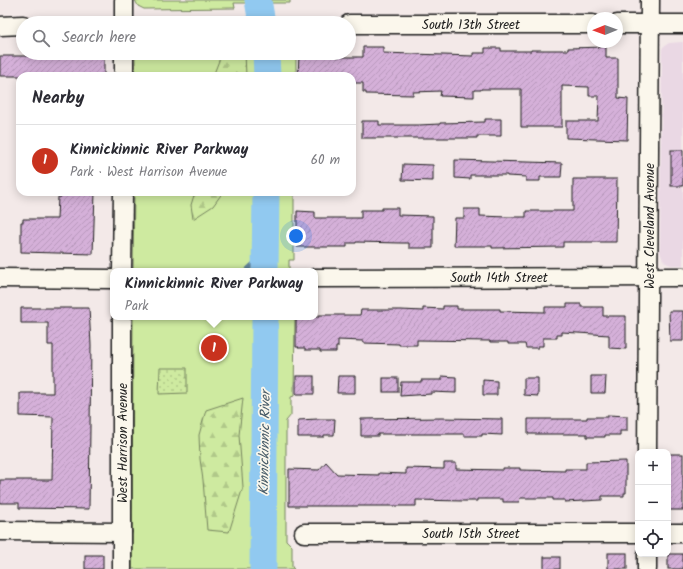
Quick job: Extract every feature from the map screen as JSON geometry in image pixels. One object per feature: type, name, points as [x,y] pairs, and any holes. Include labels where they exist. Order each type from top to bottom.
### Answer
[{"type":"street","points":[[124,0],[124,16]]},
{"type":"street","name":"West Cleveland Avenue","points":[[647,449],[650,0]]},
{"type":"street","name":"South 13th Street","points":[[356,24],[587,24]]},
{"type":"street","points":[[623,24],[683,24]]},
{"type":"street","points":[[0,26],[16,25]]},
{"type":"street","points":[[124,60],[124,72]]},
{"type":"street","points":[[122,268],[123,196]]},
{"type":"street","name":"South 14th Street","points":[[318,278],[683,277]]},
{"type":"street","points":[[0,278],[110,279]]},
{"type":"street","name":"West Harrison Avenue","points":[[122,320],[122,569]]},
{"type":"street","points":[[0,531],[122,532]]},
{"type":"street","name":"South 15th Street","points":[[304,533],[635,533]]},
{"type":"street","points":[[671,533],[683,533]]},
{"type":"street","points":[[646,569],[647,557]]},
{"type":"shaded area","points":[[683,42],[683,265],[671,265],[663,260],[660,252],[662,50],[663,47],[669,43]]},
{"type":"green space","points":[[135,0],[290,0],[290,3],[234,3],[235,8],[144,9],[138,6]]},
{"type":"green space","points":[[135,60],[296,60],[296,72],[135,72]]},
{"type":"green space","points":[[219,60],[245,60],[246,72],[215,72]]},
{"type":"green space","points":[[134,196],[294,196],[294,260],[289,260],[289,268],[133,268]]},
{"type":"green space","points":[[194,196],[220,196],[213,206],[193,219],[191,205]]},
{"type":"green space","points":[[133,320],[295,320],[294,396],[291,397],[291,415],[286,421],[286,540],[292,546],[292,567],[294,569],[132,569]]},
{"type":"green space","points":[[160,368],[187,368],[187,393],[159,394]]},
{"type":"green space","points":[[243,398],[239,435],[243,487],[229,532],[207,530],[199,435],[206,410]]},
{"type":"building","points":[[363,47],[383,47],[383,53],[473,56],[473,53],[485,53],[485,48],[501,48],[501,51],[531,51],[568,50],[568,48],[606,48],[606,58],[618,58],[618,98],[628,99],[627,140],[566,138],[566,121],[598,121],[599,96],[589,96],[589,87],[562,86],[562,127],[521,127],[521,89],[474,90],[474,97],[440,96],[441,91],[413,92],[413,95],[366,94],[366,92],[363,92],[363,83],[356,83],[356,72],[298,72],[299,60],[356,60],[356,57],[363,57]]},
{"type":"building","points":[[0,56],[16,56],[16,60],[104,60],[104,72],[16,72],[16,76],[0,76]]},
{"type":"building","points":[[485,119],[501,119],[501,136],[477,136],[477,138],[362,138],[362,121],[379,121],[379,125],[419,125],[485,122]]},
{"type":"building","points":[[671,150],[683,150],[683,186],[671,186]]},
{"type":"building","points":[[455,160],[562,163],[561,177],[540,177],[540,181],[526,181],[526,177],[507,175],[470,175],[470,179],[455,178]]},
{"type":"building","points":[[403,164],[433,165],[433,181],[402,180]]},
{"type":"building","points":[[573,179],[617,179],[616,242],[563,242],[563,247],[492,248],[492,246],[454,246],[455,218],[464,218],[464,209],[480,209],[480,216],[508,217],[526,217],[526,211],[573,211]]},
{"type":"building","points":[[95,196],[93,254],[21,252],[21,222],[23,222],[23,219],[57,219],[58,197]]},
{"type":"building","points":[[382,208],[398,208],[398,215],[433,216],[433,248],[409,248],[409,243],[356,242],[347,243],[347,247],[297,247],[297,211],[315,212],[315,218],[361,218],[361,210],[382,210]]},
{"type":"building","points":[[567,304],[581,304],[581,307],[603,307],[603,316],[626,316],[626,349],[609,348],[609,335],[562,332],[562,335],[557,335],[557,338],[543,338],[543,346],[538,346],[538,348],[526,348],[525,344],[508,344],[508,342],[417,340],[417,345],[399,345],[338,340],[336,352],[320,352],[320,350],[305,350],[305,348],[296,347],[296,320],[318,320],[319,315],[360,315],[361,310],[423,311],[423,308],[443,309],[443,306],[457,306],[457,309],[500,309],[500,311],[545,312],[545,307],[567,307]]},
{"type":"building","points":[[21,308],[89,308],[91,345],[89,509],[19,508],[19,503],[0,503],[0,480],[52,480],[53,417],[20,416],[20,393],[53,393],[53,345],[48,345],[48,323],[21,323]]},
{"type":"building","points":[[669,311],[683,311],[683,341],[670,341]]},
{"type":"building","points":[[296,376],[314,376],[314,394],[296,394]]},
{"type":"building","points":[[338,376],[355,376],[355,393],[337,393]]},
{"type":"building","points":[[442,376],[456,377],[456,393],[431,392],[431,394],[400,396],[401,382],[442,380]]},
{"type":"building","points":[[591,376],[606,376],[605,393],[591,393]]},
{"type":"building","points":[[383,378],[398,378],[398,392],[383,392]]},
{"type":"building","points":[[524,378],[538,378],[538,396],[524,395]]},
{"type":"building","points":[[483,380],[497,381],[497,395],[483,395]]},
{"type":"building","points":[[608,415],[627,416],[627,431],[620,431],[620,435],[605,435],[605,437],[587,437],[587,434],[528,434],[528,419],[587,419],[587,417],[608,417]]},
{"type":"building","points":[[335,419],[334,435],[324,435],[324,437],[298,437],[298,420]]},
{"type":"building","points":[[361,419],[502,419],[502,435],[482,434],[482,436],[464,436],[464,434],[378,434],[378,436],[361,436]]},
{"type":"building","points":[[671,454],[683,454],[683,510],[671,510]]},
{"type":"building","points":[[626,461],[626,493],[624,493],[624,496],[602,496],[602,500],[565,502],[565,500],[553,500],[553,498],[520,498],[519,502],[503,502],[503,499],[477,499],[477,501],[416,500],[416,506],[289,506],[289,469],[319,470],[326,462],[337,474],[379,475],[379,473],[406,474],[406,468],[444,469],[444,463],[456,463],[456,469],[503,470],[503,468],[520,468],[520,470],[565,471],[565,469],[586,469],[586,462]]},
{"type":"building","points":[[608,553],[627,553],[627,569],[608,569]]},
{"type":"building","points":[[671,554],[683,554],[683,569],[668,569],[668,557],[671,557]]},
{"type":"building","points":[[85,555],[103,555],[103,569],[85,569]]},
{"type":"building","points":[[544,557],[560,557],[560,569],[544,569]]},
{"type":"waterway","name":"Kinnickinnic River","points":[[258,0],[261,16]]},
{"type":"waterway","name":"Kinnickinnic River","points":[[266,60],[267,72]]},
{"type":"waterway","name":"Kinnickinnic River","points":[[265,268],[266,196]]},
{"type":"waterway","points":[[249,268],[265,253]]},
{"type":"waterway","name":"Kinnickinnic River","points":[[263,569],[265,320]]},
{"type":"place","name":"Kinnickinnic River Parkway","points":[[214,348]]}]
